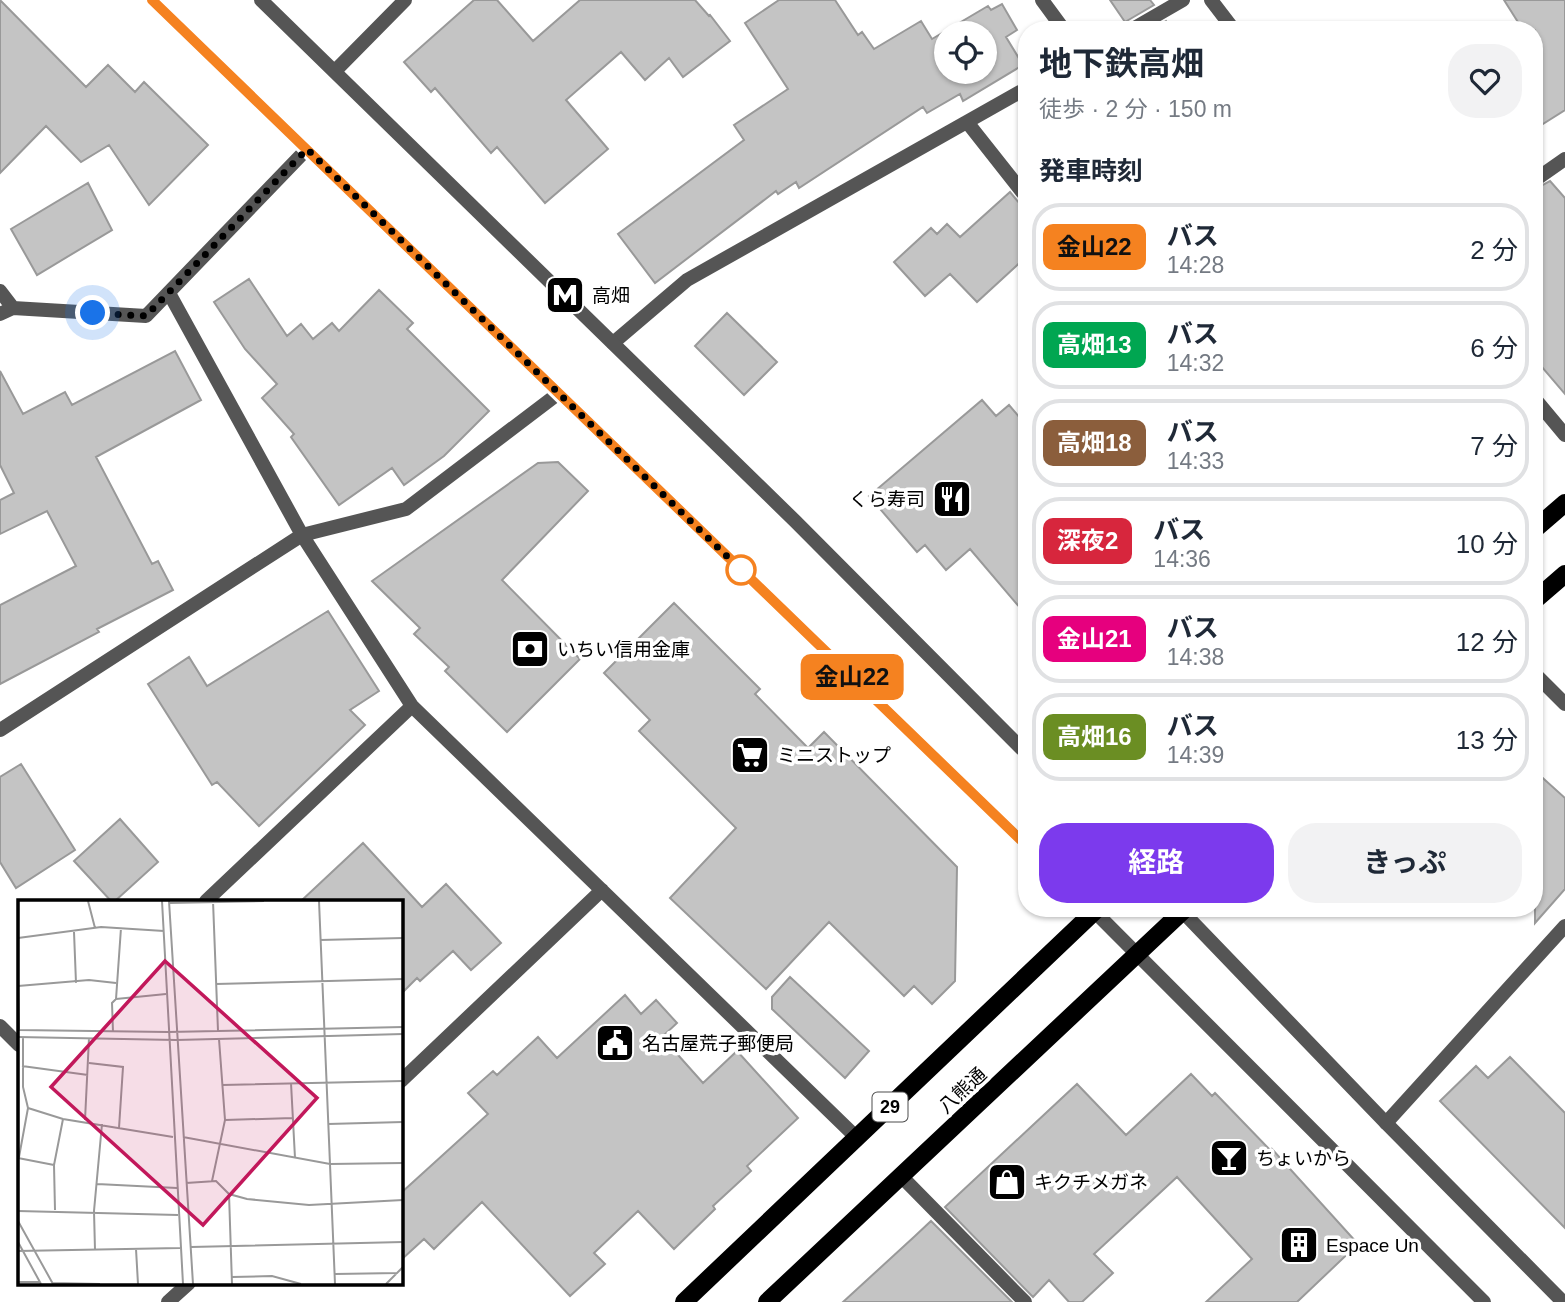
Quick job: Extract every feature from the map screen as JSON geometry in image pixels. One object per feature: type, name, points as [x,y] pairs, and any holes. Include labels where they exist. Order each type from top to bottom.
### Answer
[{"type":"main road","points":[[1543,522],[1565,503]]},
{"type":"main road","points":[[1543,593],[1565,574]]},
{"type":"main road","name":"八熊通","points":[[684,1302],[1087,917]]},
{"type":"main road","name":"八熊通","points":[[767,1302],[1174,917]]},
{"type":"street","points":[[152,0],[1018,837]]},
{"type":"street","points":[[261,0],[795,521],[1018,745]]},
{"type":"street","points":[[335,71],[405,0]]},
{"type":"street","points":[[1042,0],[1057,21]]},
{"type":"street","points":[[1147,21],[1183,0]]},
{"type":"street","points":[[1211,0],[1227,21]]},
{"type":"street","points":[[613,343],[687,280],[1018,93]]},
{"type":"street","points":[[967,122],[1018,187]]},
{"type":"street","points":[[0,291],[7,311],[146,316],[307,149]]},
{"type":"street","points":[[1543,174],[1565,159]]},
{"type":"street","points":[[169,293],[302,535],[412,706],[857,1138]]},
{"type":"street","points":[[0,730],[302,535],[406,509],[559,393]]},
{"type":"street","points":[[1543,409],[1565,435]]},
{"type":"street","points":[[1543,682],[1565,704]]},
{"type":"street","points":[[207,900],[412,706]]},
{"type":"street","points":[[402,1080],[602,890]]},
{"type":"street","points":[[1102,917],[1484,1302]]},
{"type":"street","points":[[1190,917],[1386,1123],[1563,1302]]},
{"type":"street","points":[[1386,1123],[1565,926]]},
{"type":"street","points":[[0,1026],[18,1044]]},
{"type":"street","points":[[901,1176],[1025,1302]]},
{"type":"street","points":[[168,1302],[187,1284]]},
{"type":"building","points":[[0,0],[86,87],[108,65],[135,92],[144,82],[208,145],[149,205],[109,145],[81,162],[46,126],[0,173]]},
{"type":"building","points":[[474,0],[497,0],[533,41],[580,0],[695,0],[730,41],[683,77],[669,58],[645,80],[621,52],[566,100],[608,149],[545,203],[497,147],[491,153],[435,88],[431,92],[404,62]]},
{"type":"building","points":[[779,0],[835,0],[858,35],[862,32],[874,49],[921,21],[932,39],[934,38],[934,84],[991,84],[963,101],[960,94],[927,113],[923,107],[799,188],[796,182],[778,194],[776,191],[655,283],[618,234],[744,140],[734,125],[788,89],[745,23]]},
{"type":"building","points":[[1110,0],[1150,0],[1154,5],[1127,21]]},
{"type":"building","points":[[1504,0],[1565,0],[1565,110],[1543,124],[1543,21],[1517,21]]},
{"type":"building","points":[[1002,4],[1017,30],[1006,37],[1018,57],[1018,68],[997,81],[997,21],[963,21],[988,6],[991,10]]},
{"type":"building","points":[[1550,181],[1565,198],[1565,394],[1543,368],[1543,185]]},
{"type":"building","points":[[88,183],[112,230],[37,275],[11,229]]},
{"type":"building","points":[[1010,192],[1018,202],[1018,264],[977,302],[950,274],[925,296],[894,262],[931,228],[937,234],[947,224],[960,237]]},
{"type":"building","points":[[249,279],[287,336],[301,324],[313,339],[332,323],[339,331],[379,290],[413,323],[407,329],[489,411],[444,456],[404,485],[392,468],[339,505],[291,437],[294,434],[262,398],[277,384],[245,349],[214,302]]},
{"type":"building","points":[[727,313],[777,362],[744,395],[695,346]]},
{"type":"building","points":[[175,351],[201,400],[96,457],[152,564],[158,561],[173,590],[0,684],[0,605],[76,566],[47,511],[0,534],[0,500],[14,493],[0,465],[0,371],[23,414],[65,392],[72,405]]},
{"type":"building","points":[[982,400],[996,416],[1009,405],[1018,416],[1018,605],[970,549],[946,570],[925,545],[917,552],[869,496]]},
{"type":"building","points":[[558,462],[588,491],[502,580],[580,659],[507,732],[445,671],[449,667],[414,634],[420,628],[372,581],[538,463]]},
{"type":"building","points":[[674,603],[760,689],[755,694],[808,748],[824,732],[957,867],[955,981],[932,1004],[914,986],[904,996],[829,922],[766,989],[670,898],[736,828],[639,731],[650,720],[604,673]]},
{"type":"building","points":[[328,611],[379,691],[350,710],[365,725],[259,826],[217,782],[212,785],[148,684],[189,657],[207,686]]},
{"type":"building","points":[[21,764],[75,850],[16,888],[0,862],[0,777]]},
{"type":"building","points":[[1543,778],[1565,798],[1565,889],[1543,914]]},
{"type":"building","points":[[120,819],[158,862],[116,900],[110,900],[74,861]]},
{"type":"building","points":[[363,843],[422,907],[446,884],[501,943],[471,970],[453,951],[420,981],[417,978],[402,993],[402,900],[302,900]]},
{"type":"building","points":[[790,977],[869,1051],[845,1078],[772,1009],[772,997]]},
{"type":"building","points":[[625,995],[641,1014],[656,1000],[677,1023],[662,1037],[703,1083],[737,1051],[798,1118],[747,1166],[751,1171],[713,1206],[715,1209],[674,1249],[638,1211],[594,1253],[605,1264],[570,1296],[482,1202],[434,1249],[424,1239],[402,1259],[402,1192],[488,1114],[468,1093],[493,1071],[497,1075],[538,1037],[557,1058]]},
{"type":"building","points":[[1510,1057],[1565,1113],[1565,1228],[1440,1101],[1476,1066],[1488,1078]]},
{"type":"building","points":[[1191,1074],[1212,1096],[1215,1093],[1271,1151],[1272,1149],[1358,1244],[1297,1302],[1206,1302],[1252,1259],[1177,1177],[1094,1254],[1113,1273],[1082,1302],[1069,1302],[1049,1280],[1033,1297],[945,1207],[1077,1084],[1126,1135]]},
{"type":"building","points":[[931,1221],[1012,1302],[843,1302],[915,1236]]},
{"type":"bus line","name":"金山22","points":[[152,0],[1018,837]]},
{"type":"place","name":"高畑","points":[[565,295]]},
{"type":"place","name":"くら寿司","points":[[952,499]]},
{"type":"place","name":"いちい信用金庫","points":[[530,649]]},
{"type":"place","name":"ミニストップ","points":[[750,755]]},
{"type":"place","name":"名古屋荒子郵便局","points":[[615,1043]]},
{"type":"place","name":"ちょいから","points":[[1229,1158]]},
{"type":"place","name":"キクチメガネ","points":[[1007,1182]]},
{"type":"place","name":"Espace Un","points":[[1299,1245]]},
{"type":"route","points":[[93,313],[146,316],[307,149],[741,570]]}]
